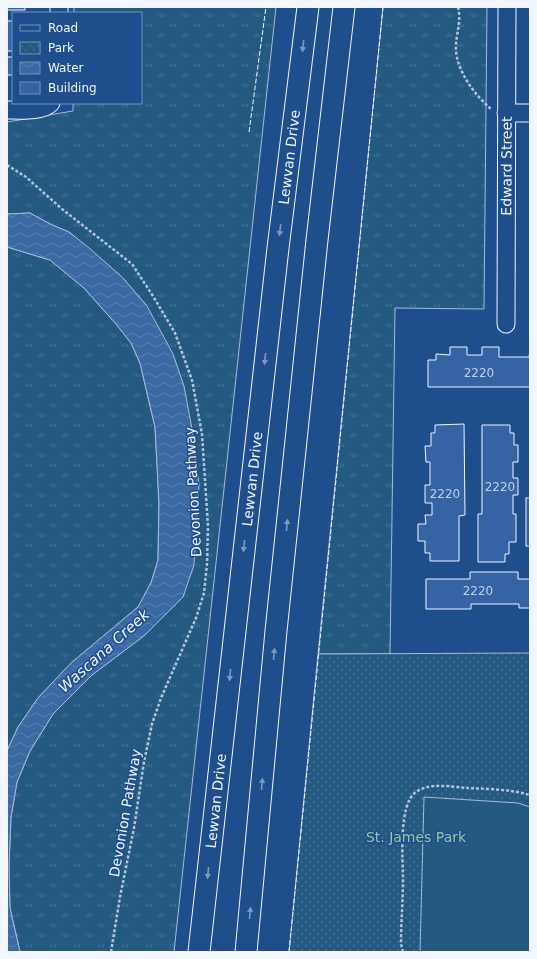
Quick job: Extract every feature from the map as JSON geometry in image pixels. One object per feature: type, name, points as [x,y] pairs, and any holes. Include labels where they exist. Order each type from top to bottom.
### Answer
[{"type":"main road","name":"Lewvan Drive","points":[[199,952],[277,256],[308,7]]},
{"type":"main road","points":[[246,952],[277,623],[317,240],[344,7]]},
{"type":"street","name":"Edward Street","points":[[506,324],[507,7]]},
{"type":"street","points":[[7,110],[36,109],[49,106],[50,104]]},
{"type":"street","points":[[506,112],[530,113]]},
{"type":"path","points":[[458,7],[460,17],[456,51],[466,79],[483,102],[491,109],[506,112]]},
{"type":"path","name":"Devonion Pathway","points":[[7,165],[26,177],[62,209],[132,264],[175,333],[192,380],[202,434],[208,526],[207,564],[204,593],[196,618],[161,698],[152,724],[111,952]]},
{"type":"path","points":[[403,952],[401,944],[404,817],[408,802],[415,792],[431,786],[484,789],[530,795]]},
{"type":"green space","points":[[74,7],[276,7],[174,952],[20,952],[10,908],[9,866],[11,817],[17,782],[30,751],[53,714],[92,675],[145,635],[183,597],[147,306],[122,277],[69,232],[30,213],[7,214],[7,122],[73,111],[73,104],[142,104],[142,12],[74,12]]},
{"type":"green space","points":[[383,7],[487,7],[484,309],[395,308],[390,654],[318,654]]},
{"type":"green space","points":[[7,247],[50,260],[84,288],[131,343],[140,363],[155,427],[159,503],[158,560],[151,583],[138,607],[71,663],[38,698],[18,727],[7,751]]},
{"type":"green space","name":"St. James Park","points":[[530,653],[530,952],[289,952],[318,654]]},
{"type":"green space","points":[[424,797],[518,803],[530,807],[530,952],[420,952]]},
{"type":"water","name":"Wascana Creek","points":[[30,213],[69,232],[88,247],[122,277],[147,306],[173,354],[184,386],[192,429],[199,485],[194,565],[183,597],[145,635],[92,675],[53,714],[30,751],[17,782],[11,817],[9,866],[10,908],[20,952],[7,952],[7,751],[18,727],[38,698],[71,663],[138,607],[151,583],[158,560],[159,503],[155,427],[140,363],[131,343],[84,288],[50,260],[7,247],[7,214]]},
{"type":"building","points":[[7,7],[25,7],[25,10],[7,10]]},
{"type":"building","points":[[7,21],[12,21],[12,51],[7,51]]},
{"type":"building","points":[[7,57],[12,57],[12,75],[7,75]]},
{"type":"building","points":[[450,347],[467,347],[467,355],[482,355],[482,347],[499,347],[499,357],[529,357],[530,350],[530,387],[428,387],[428,360],[436,360],[436,354],[450,355]]},
{"type":"building","points":[[464,424],[465,515],[459,516],[459,561],[430,561],[430,553],[425,553],[425,541],[418,541],[418,524],[426,524],[425,515],[432,515],[432,503],[425,503],[425,485],[430,485],[430,462],[426,462],[425,446],[431,446],[431,433],[435,433],[435,425]]},
{"type":"building","points":[[482,425],[510,425],[510,433],[514,433],[514,445],[518,445],[518,462],[513,462],[513,478],[518,478],[518,495],[513,495],[513,514],[516,514],[516,542],[509,542],[509,554],[505,554],[505,562],[478,562],[478,514],[482,514]]},
{"type":"building","points":[[526,498],[530,498],[530,546],[526,546]]},
{"type":"building","points":[[470,572],[518,572],[518,579],[530,579],[530,608],[519,608],[519,604],[471,604],[471,609],[426,609],[426,579],[470,579]]},
{"type":"fence","points":[[249,132],[266,7]]},
{"type":"fence","points":[[289,952],[383,7]]}]
